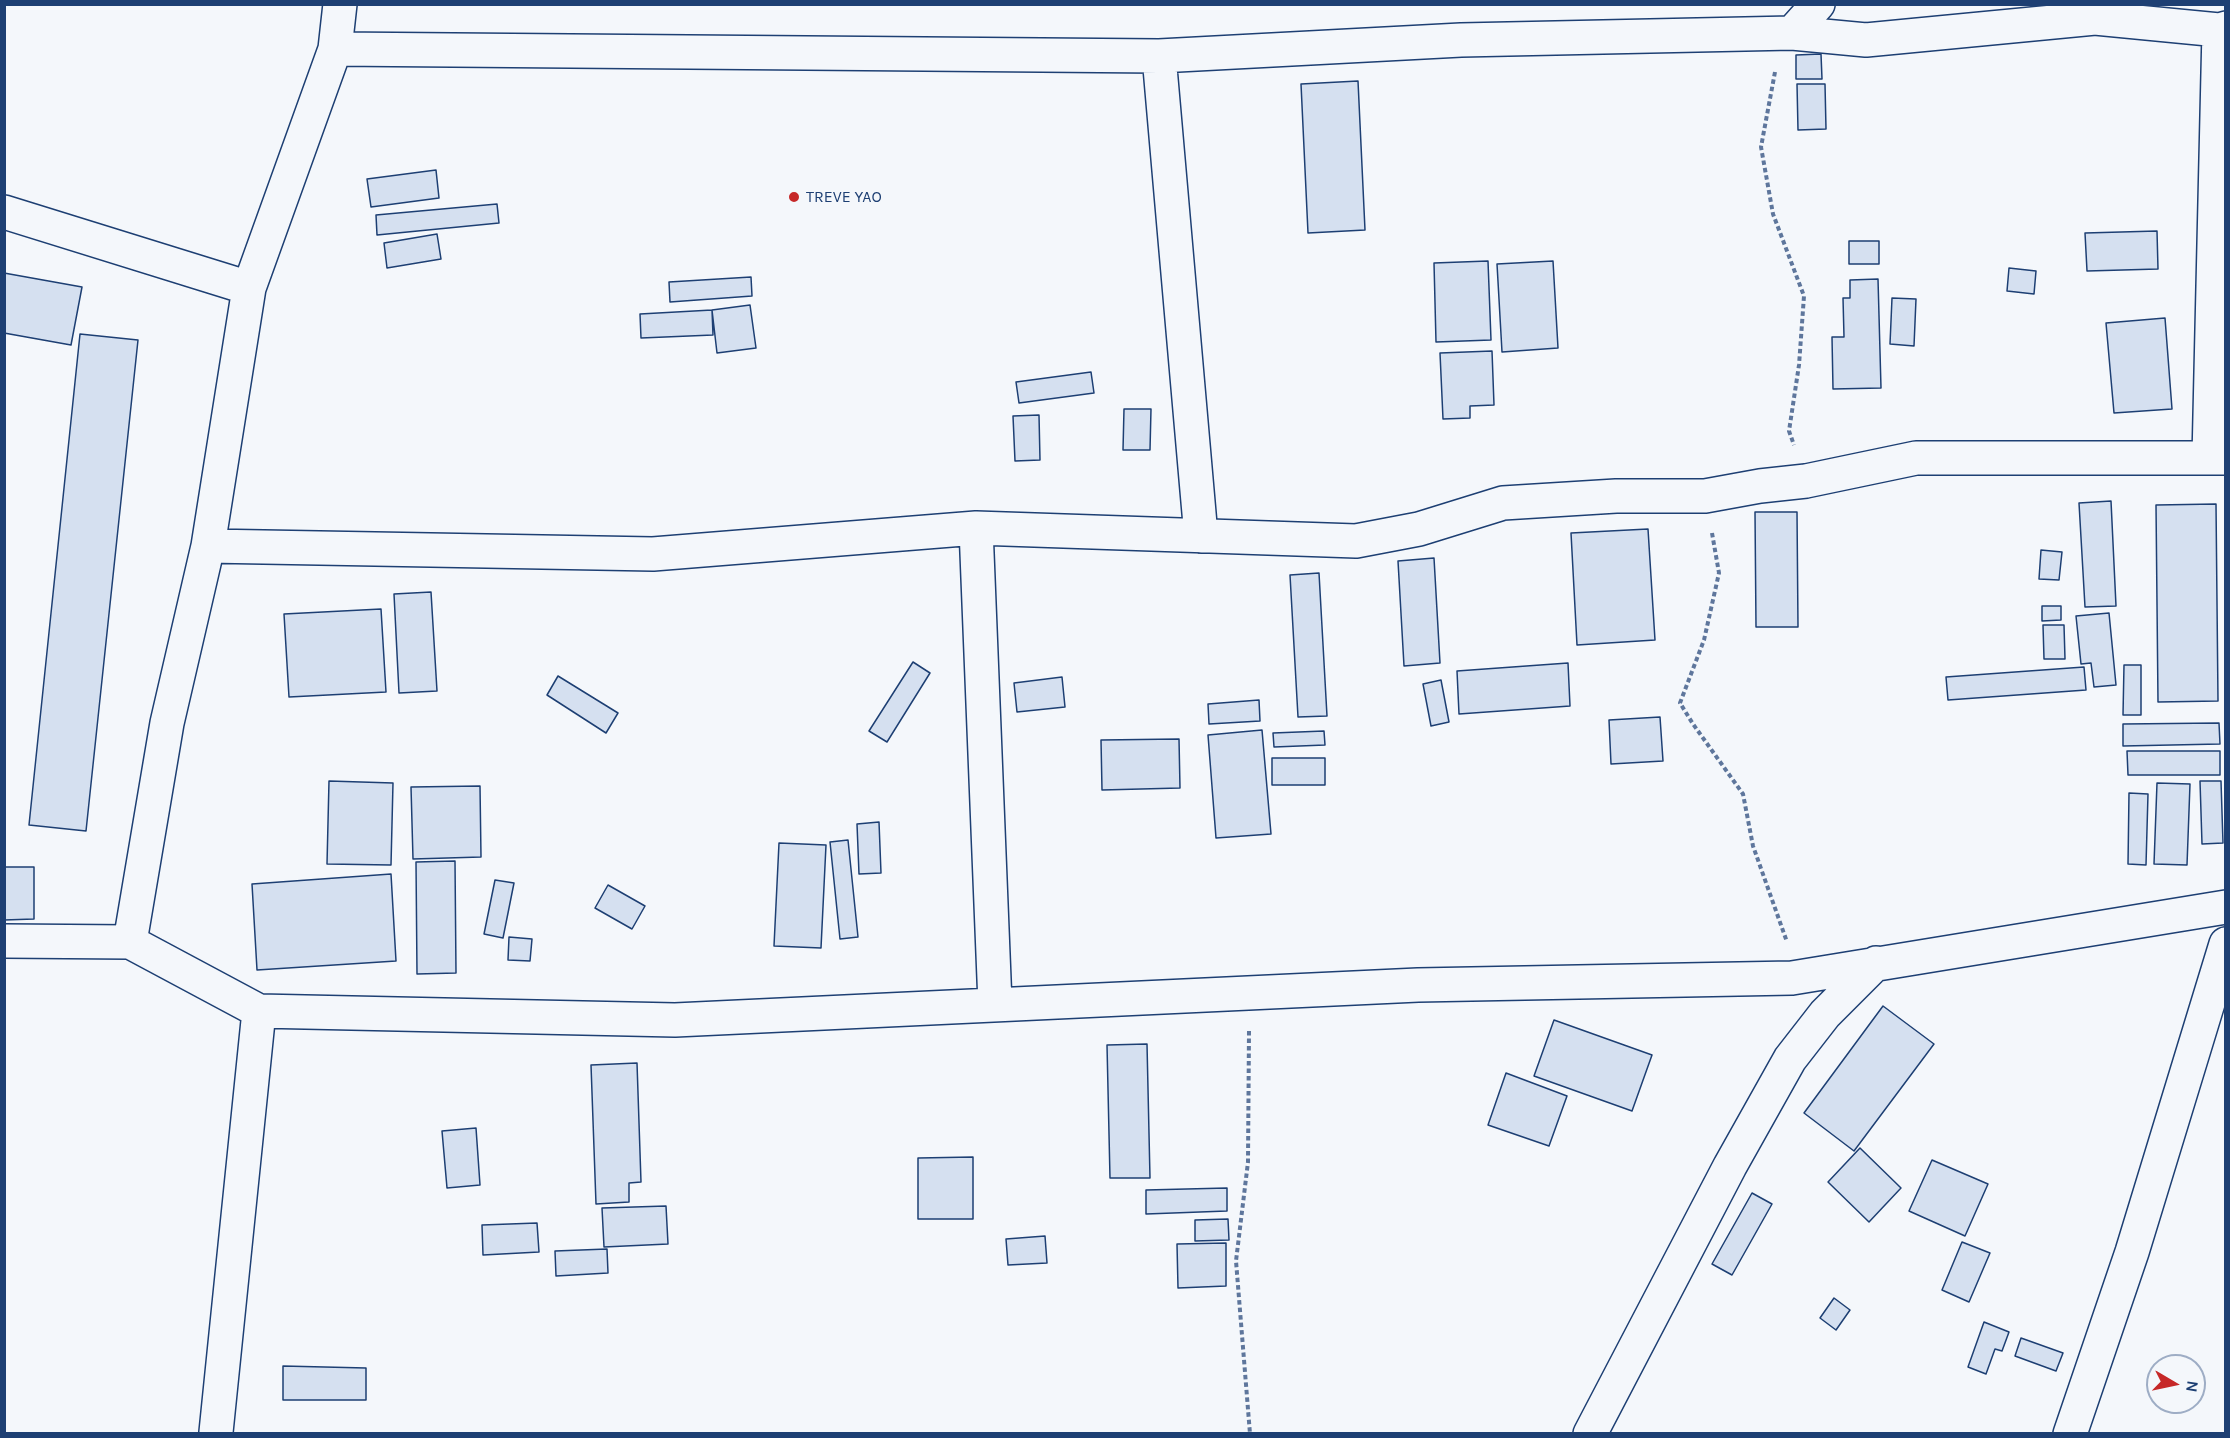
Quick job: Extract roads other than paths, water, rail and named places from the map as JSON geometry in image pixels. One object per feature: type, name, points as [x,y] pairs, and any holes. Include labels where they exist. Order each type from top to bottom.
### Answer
[{"type":"street","points":[[130,942],[167,723],[208,546],[249,288],[335,49],[340,4]]},
{"type":"street","points":[[1792,33],[1818,4]]},
{"type":"street","points":[[208,546],[653,554],[976,528],[1356,541],[1419,529],[1503,503],[1616,496],[1705,496],[1760,486],[1806,481],[1916,458],[2217,458],[2222,29],[2095,11],[1866,40],[1792,33],[1461,39],[1159,56],[335,49]]},
{"type":"street","points":[[1159,56],[1201,536]]},
{"type":"street","points":[[4,212],[249,288]]},
{"type":"street","points":[[976,528],[995,1004]]},
{"type":"street","points":[[4,941],[130,942],[259,1011],[675,1020],[1430,985],[1792,978],[2226,907]]},
{"type":"street","points":[[2070,1434],[2132,1252],[2226,944]]},
{"type":"street","points":[[1590,1434],[1730,1166],[1790,1059],[1825,1014],[1876,963]]},
{"type":"street","points":[[218,1433],[259,1011]]},
{"type":"place","name":"TREVE YAO","points":[[794,197]]}]
